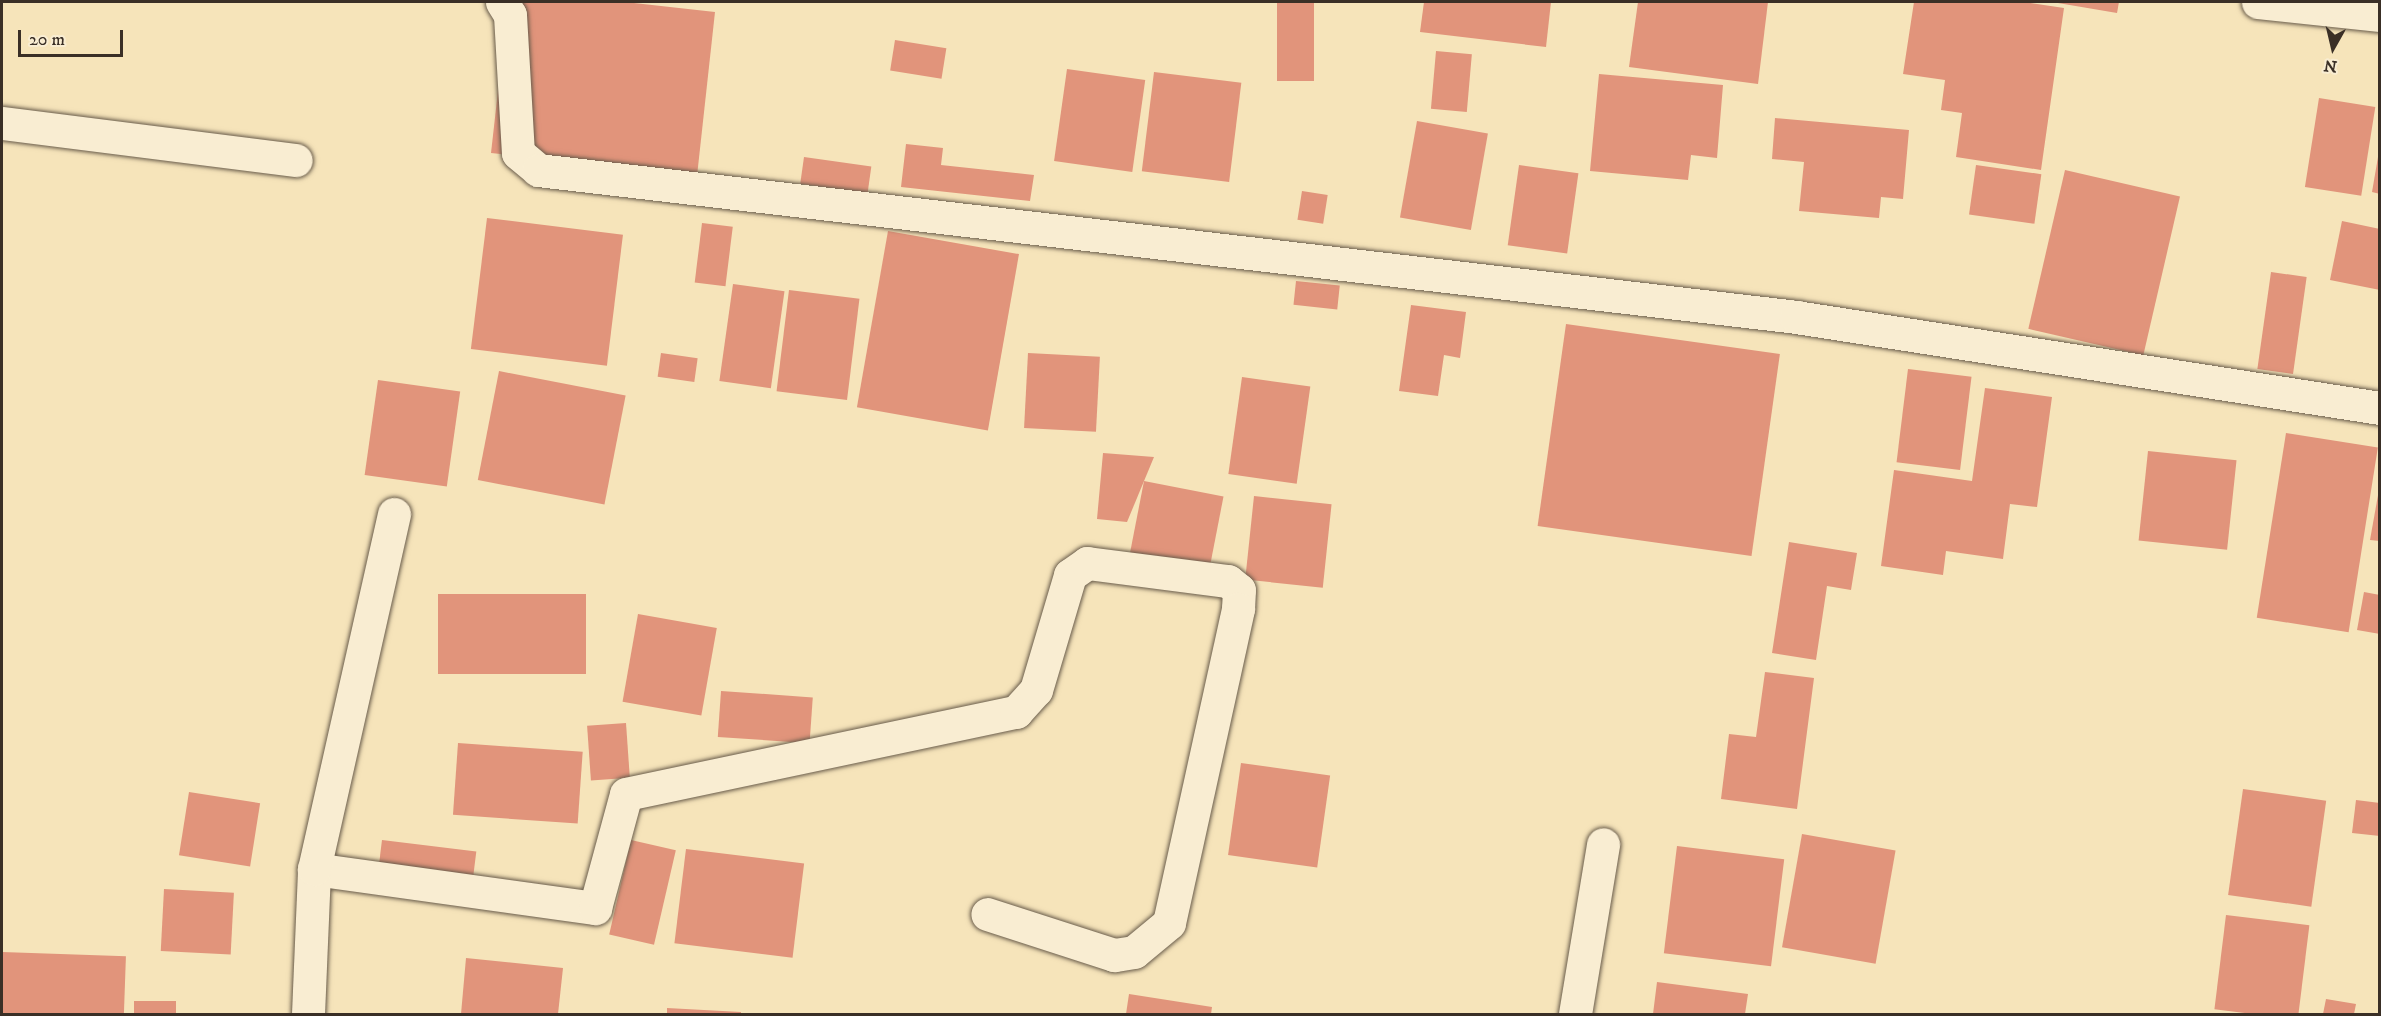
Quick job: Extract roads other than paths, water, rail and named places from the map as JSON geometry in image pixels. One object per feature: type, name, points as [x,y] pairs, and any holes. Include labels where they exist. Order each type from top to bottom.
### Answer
[{"type":"street","points":[[502,2],[510,15],[518,153],[538,170],[1796,317],[2379,408]]},
{"type":"street","points":[[2259,2],[2379,15]]},
{"type":"street","points":[[2,123],[296,160]]},
{"type":"street","points":[[309,1014],[314,869],[394,514]]},
{"type":"street","points":[[314,869],[595,908],[626,794],[1016,712],[1036,690],[1070,575],[1088,563],[1228,581],[1239,590],[1238,609],[1169,923],[1134,952],[1114,955],[987,914]]},
{"type":"street","points":[[1575,1014],[1603,844]]}]
